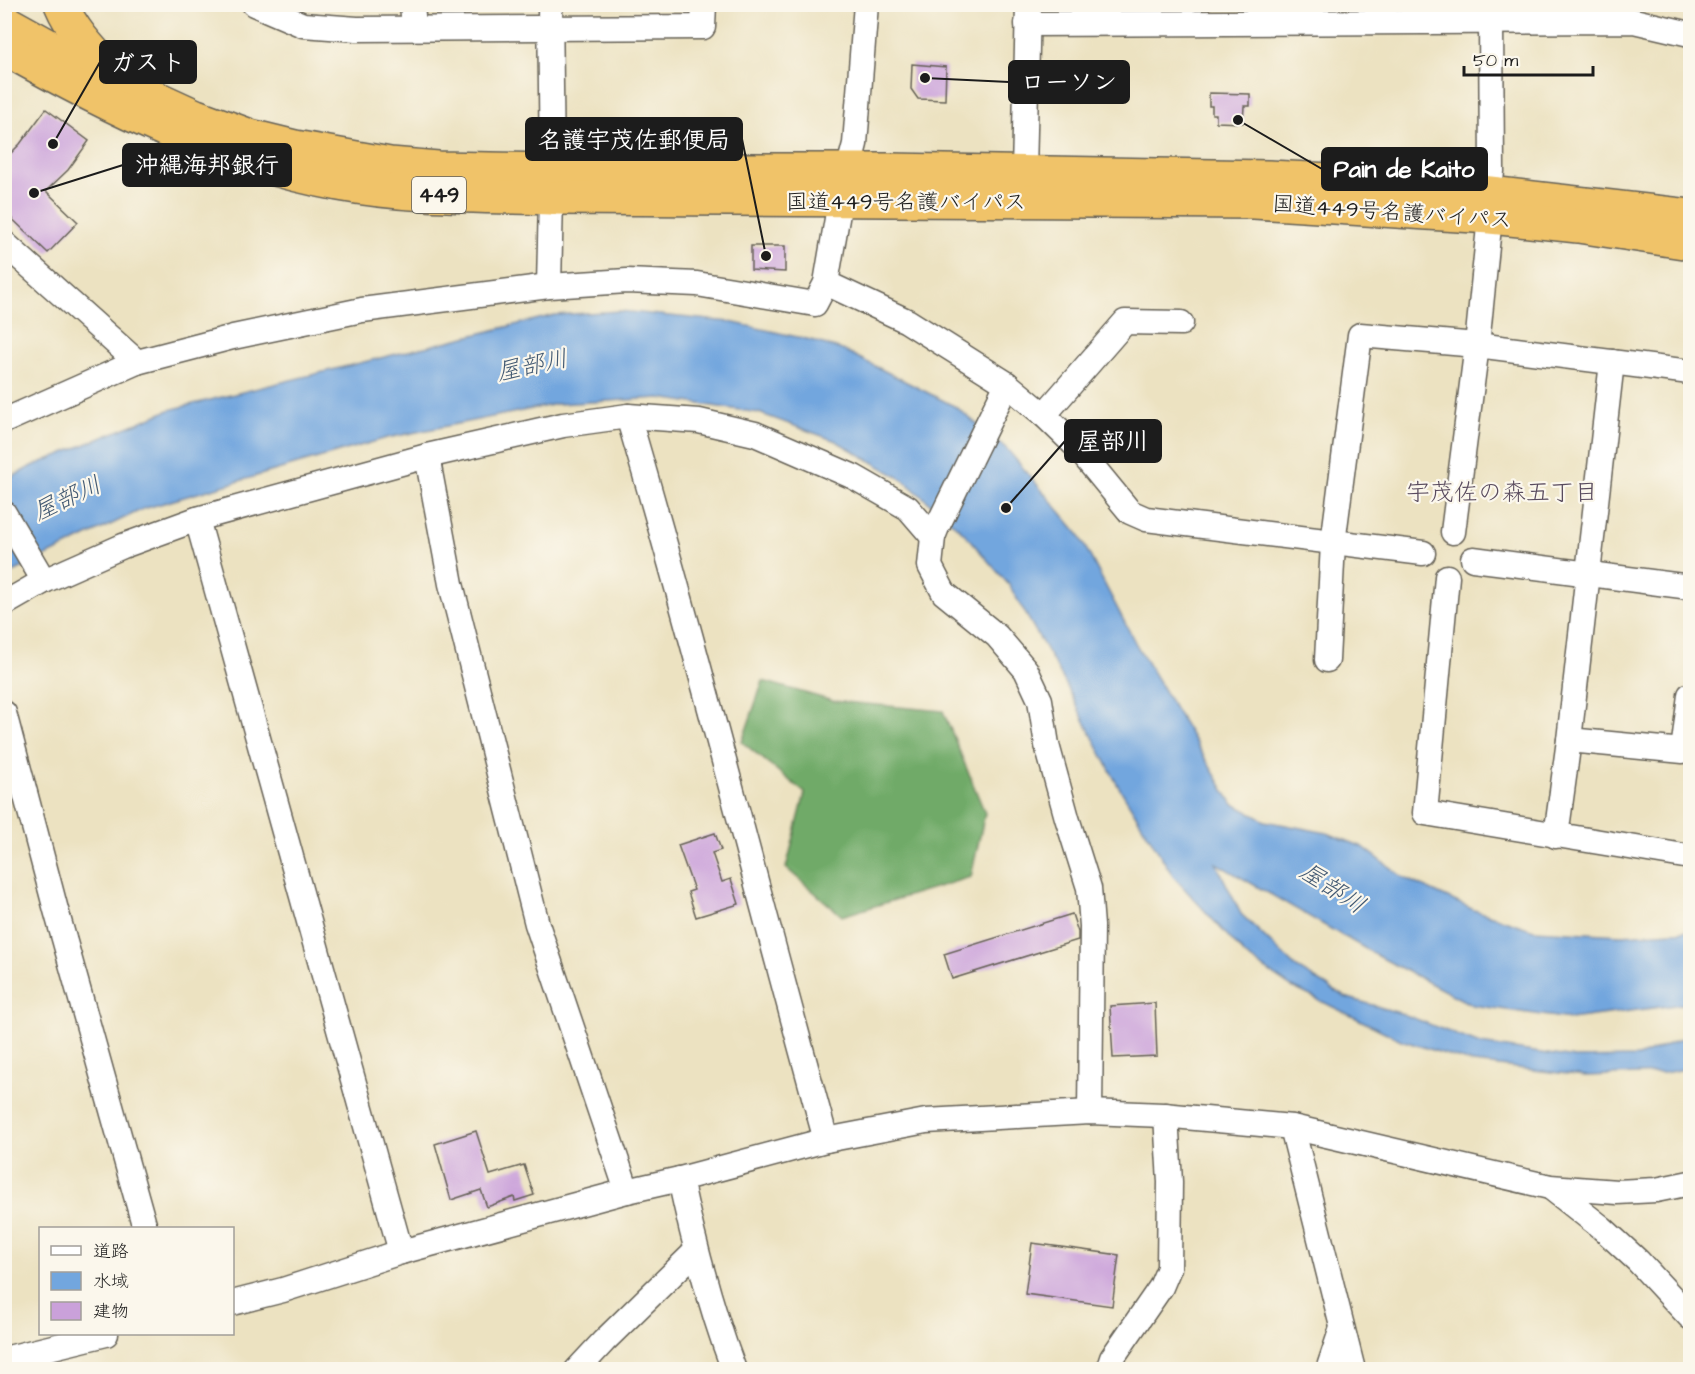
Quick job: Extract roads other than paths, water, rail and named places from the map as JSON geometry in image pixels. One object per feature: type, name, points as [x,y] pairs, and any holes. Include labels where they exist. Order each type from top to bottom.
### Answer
[{"type":"highway","points":[[62,4],[67,18],[90,48],[129,87]]},
{"type":"highway","name":"国道449号名護バイパス","points":[[4,21],[129,87],[196,117],[250,136],[344,157],[552,184]]},
{"type":"highway","name":"国道449号名護バイパス","points":[[4,48],[101,101],[193,142],[243,160],[339,184],[380,190],[437,195],[552,184],[844,185],[1254,202],[1490,205],[1690,216]]},
{"type":"highway","name":"国道449号名護バイパス","points":[[844,185],[1024,172],[1268,177],[1374,182],[1490,205],[1578,226],[1690,243]]},
{"type":"street","points":[[254,4],[303,25],[357,29],[414,28],[550,16],[703,27],[704,4]]},
{"type":"street","points":[[412,4],[414,28]]},
{"type":"street","points":[[4,421],[137,362],[233,337],[362,310],[549,286],[627,281],[697,284],[815,304],[826,283],[844,185],[857,131],[866,4]]},
{"type":"street","points":[[1024,172],[1027,14],[1634,21],[1690,34]]},
{"type":"street","points":[[549,286],[552,184],[550,16]]},
{"type":"street","points":[[1453,532],[1477,345],[1490,205],[1492,171],[1491,21]]},
{"type":"street","points":[[4,243],[137,362]]},
{"type":"street","points":[[826,283],[907,321],[1006,384],[1044,415],[1075,445],[1130,512],[1146,519],[1424,553]]},
{"type":"street","points":[[1044,415],[1125,322],[1181,323]]},
{"type":"street","points":[[1327,660],[1334,543],[1360,335],[1477,345],[1690,372]]},
{"type":"street","points":[[1556,836],[1612,363]]},
{"type":"street","points":[[1006,384],[935,532],[930,566],[944,593],[997,636],[1026,670],[1040,700],[1050,755],[1089,888],[1092,926],[1090,1112]]},
{"type":"street","points":[[4,604],[41,576],[197,519],[427,456],[563,425],[628,416],[699,421],[755,434],[854,477],[908,508],[935,532]]},
{"type":"street","points":[[628,416],[672,564],[777,964],[826,1140]]},
{"type":"street","points":[[427,456],[451,584],[537,924],[627,1191]]},
{"type":"street","points":[[4,513],[41,576]]},
{"type":"street","points":[[197,519],[401,1252]]},
{"type":"street","points":[[1424,553],[1433,538],[1453,532]]},
{"type":"street","points":[[1453,532],[1468,542],[1473,559]]},
{"type":"street","points":[[1424,553],[1432,570],[1447,577],[1464,571],[1473,559]]},
{"type":"street","points":[[1473,559],[1690,587]]},
{"type":"street","points":[[1447,577],[1425,813],[1690,857]]},
{"type":"street","points":[[1569,740],[1683,752],[1690,695]]},
{"type":"street","points":[[4,713],[56,910],[145,1227]]},
{"type":"street","points":[[234,1302],[283,1290],[401,1252],[627,1191],[826,1140],[926,1121],[1090,1112],[1166,1115],[1292,1127],[1550,1187],[1617,1192],[1656,1190],[1690,1183]]},
{"type":"street","points":[[1108,1370],[1112,1358],[1161,1287],[1169,1268],[1170,1182],[1166,1115]]},
{"type":"street","points":[[1292,1127],[1353,1370]]},
{"type":"street","points":[[680,1179],[696,1251],[716,1321],[734,1370]]},
{"type":"street","points":[[1550,1187],[1602,1228],[1690,1317]]},
{"type":"street","points":[[577,1370],[696,1251]]},
{"type":"street","points":[[1328,1370],[1342,1328]]},
{"type":"street","points":[[4,1359],[102,1335]]},
{"type":"water","points":[[620,311],[730,322],[811,340],[845,351],[956,407],[1007,449],[1078,533],[1137,646],[1232,803],[1265,821],[1327,833],[1363,847],[1404,878],[1474,910],[1534,930],[1621,935],[1690,931],[1690,1003],[1570,1019],[1472,1005],[1378,956],[1216,863],[1241,914],[1297,968],[1345,997],[1403,1014],[1480,1044],[1575,1058],[1638,1057],[1690,1035],[1690,1068],[1664,1073],[1586,1076],[1473,1063],[1401,1040],[1290,986],[1246,956],[1173,876],[1117,784],[1063,679],[1009,585],[964,533],[902,479],[836,441],[759,413],[660,398],[557,404],[387,438],[143,509],[5,576],[5,481],[30,467],[169,410],[555,315]]},
{"type":"place","name":"ローソン","points":[[925,78]]},
{"type":"place","name":"Pain de Kaito","points":[[1238,120]]},
{"type":"place","name":"ガスト","points":[[53,144]]},
{"type":"place","name":"沖縄海邦銀行","points":[[34,193]]},
{"type":"place","name":"名護宇茂佐郵便局","points":[[766,256]]},
{"type":"place","name":"屋部川","points":[[1006,508]]},
{"type":"district","name":"宇茂佐の森五丁目","points":[[1502,492]]}]
